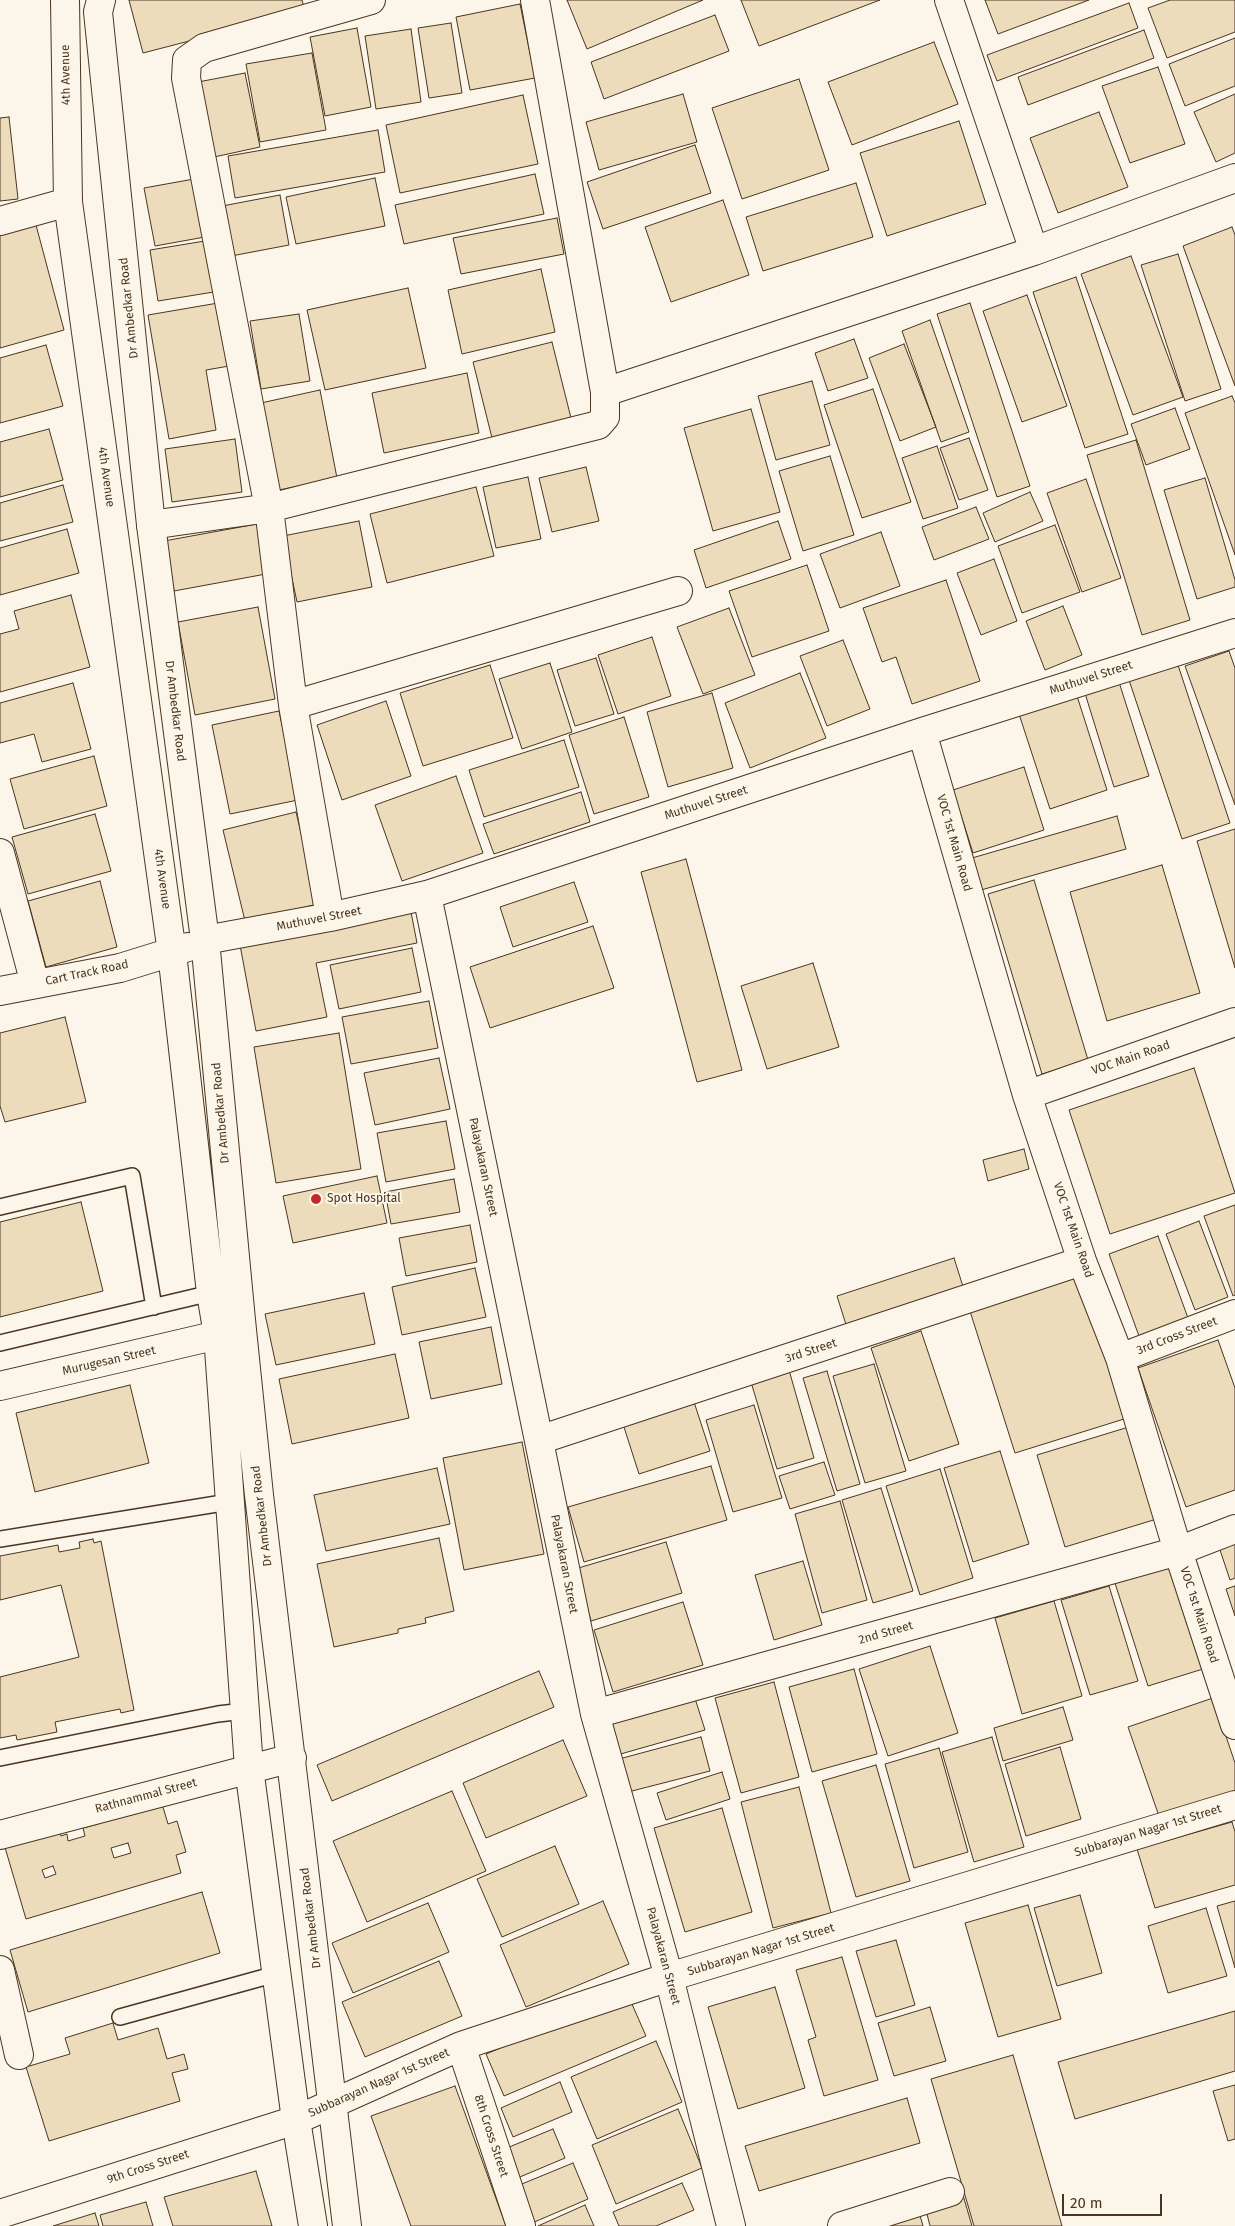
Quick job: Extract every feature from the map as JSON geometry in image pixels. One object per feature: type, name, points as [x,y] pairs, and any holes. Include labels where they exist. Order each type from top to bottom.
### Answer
[{"type":"street","name":"4th Avenue","points":[[66,0],[68,202],[172,953]]},
{"type":"street","name":"Dr Ambedkar Road","points":[[101,0],[98,12],[151,525],[205,940],[240,1320],[259,1495],[347,2226]]},
{"type":"street","points":[[330,917],[293,705],[269,508],[186,78],[187,60],[204,48],[371,0]]},
{"type":"street","points":[[151,525],[269,508],[598,425],[605,416],[605,392],[535,0]]},
{"type":"street","points":[[949,0],[1034,251]]},
{"type":"street","points":[[605,392],[1034,251],[1235,178]]},
{"type":"street","points":[[0,221],[68,202]]},
{"type":"street","points":[[293,705],[678,591]]},
{"type":"street","name":"Muthuvel Street","points":[[172,953],[205,940],[330,917],[427,895],[922,732],[1235,633]]},
{"type":"street","name":"VOC 1st Main Road","points":[[922,732],[1027,1095],[1082,1261],[1120,1358],[1178,1551],[1235,1725]]},
{"type":"street","points":[[0,854],[35,984]]},
{"type":"street","name":"Palayakaran Street","points":[[427,895],[595,1714],[669,1977],[731,2226]]},
{"type":"street","points":[[172,953],[211,1294],[218,1335],[248,1768],[296,2120],[313,2226]]},
{"type":"street","name":"Cart Track Road","points":[[0,991],[120,968],[172,953]]},
{"type":"street","name":"VOC Main Road","points":[[1027,1095],[1235,1022]]},
{"type":"street","name":"3rd Street","points":[[539,1440],[1082,1261]]},
{"type":"street","name":"3rd Cross Street","points":[[1120,1358],[1235,1314]]},
{"type":"street","name":"Murugesan Street","points":[[0,1386],[218,1335]]},
{"type":"street","name":"2nd Street","points":[[595,1714],[1178,1551],[1235,1529]]},
{"type":"street","name":"Rathnammal Street","points":[[0,1835],[248,1768],[292,1758]]},
{"type":"street","name":"Subbarayan Nagar 1st Street","points":[[296,2120],[461,2046],[669,1977],[1235,1805]]},
{"type":"street","points":[[0,1970],[5,2013],[19,2055]]},
{"type":"street","name":"8th Cross Street","points":[[461,2046],[521,2226]]},
{"type":"street","name":"9th Cross Street","points":[[0,2214],[296,2120]]},
{"type":"street","points":[[842,2226],[950,2192]]},
{"type":"lane","points":[[0,1207],[132,1176],[154,1306]]},
{"type":"lane","points":[[0,1343],[211,1294]]},
{"type":"lane","points":[[0,1539],[229,1502]]},
{"type":"lane","points":[[0,1758],[218,1714],[244,1711]]},
{"type":"lane","points":[[120,2017],[276,1974]]},
{"type":"building","points":[[129,0],[302,0],[305,11],[143,53]]},
{"type":"building","points":[[567,0],[703,0],[587,49]]},
{"type":"building","points":[[741,0],[880,0],[759,46]]},
{"type":"building","points":[[985,0],[1089,0],[998,34]]},
{"type":"building","points":[[1170,0],[1235,0],[1235,32],[1167,58],[1148,8]]},
{"type":"building","points":[[1129,3],[1138,28],[997,81],[987,55]]},
{"type":"building","points":[[520,4],[535,78],[470,90],[456,17]]},
{"type":"building","points":[[715,15],[729,51],[604,99],[591,62]]},
{"type":"building","points":[[451,23],[462,93],[429,98],[418,28]]},
{"type":"building","points":[[357,28],[371,107],[325,116],[310,37]]},
{"type":"building","points":[[411,29],[421,102],[376,109],[365,36]]},
{"type":"building","points":[[1144,30],[1154,58],[1028,105],[1018,77]]},
{"type":"building","points":[[1235,38],[1235,86],[1185,106],[1169,64]]},
{"type":"building","points":[[934,42],[958,104],[852,145],[828,82]]},
{"type":"building","points":[[312,53],[326,130],[260,142],[246,64]]},
{"type":"building","points":[[1158,67],[1185,144],[1130,163],[1102,86]]},
{"type":"building","points":[[245,73],[260,147],[214,157],[198,82]]},
{"type":"building","points":[[799,79],[829,170],[742,199],[712,108]]},
{"type":"building","points":[[683,94],[697,142],[599,170],[586,122]]},
{"type":"building","points":[[1235,94],[1235,153],[1216,162],[1194,112]]},
{"type":"building","points":[[523,95],[538,164],[400,193],[386,125]]},
{"type":"building","points":[[1099,112],[1128,187],[1058,213],[1030,138]]},
{"type":"building","points":[[9,117],[18,199],[0,201],[0,118]]},
{"type":"building","points":[[959,121],[986,204],[887,236],[860,153]]},
{"type":"building","points":[[378,130],[385,172],[235,198],[228,156]]},
{"type":"building","points":[[695,145],[711,193],[603,229],[587,182]]},
{"type":"building","points":[[535,174],[544,214],[404,244],[395,205]]},
{"type":"building","points":[[375,178],[385,226],[296,244],[286,197]]},
{"type":"building","points":[[194,179],[205,237],[155,246],[144,188]]},
{"type":"building","points":[[856,183],[873,237],[763,271],[746,217]]},
{"type":"building","points":[[280,195],[289,245],[226,257],[217,207]]},
{"type":"building","points":[[723,200],[749,275],[671,302],[645,227]]},
{"type":"building","points":[[557,218],[564,254],[461,274],[453,238]]},
{"type":"building","points":[[36,225],[64,330],[0,348],[0,235]]},
{"type":"building","points":[[1232,227],[1235,235],[1235,386],[1183,246]]},
{"type":"building","points":[[211,240],[220,291],[158,301],[150,250]]},
{"type":"building","points":[[1178,254],[1221,389],[1185,401],[1141,265]]},
{"type":"building","points":[[1131,256],[1183,397],[1133,415],[1081,274]]},
{"type":"building","points":[[541,269],[555,332],[462,354],[448,290]]},
{"type":"building","points":[[1076,277],[1128,434],[1085,448],[1033,292]]},
{"type":"building","points":[[408,288],[426,368],[325,390],[307,310]]},
{"type":"building","points":[[1027,295],[1067,406],[1022,422],[983,311]]},
{"type":"building","points":[[224,302],[235,365],[206,370],[216,430],[169,439],[148,315]]},
{"type":"building","points":[[970,303],[1030,486],[997,497],[937,314]]},
{"type":"building","points":[[299,314],[310,381],[261,389],[250,321]]},
{"type":"building","points":[[930,320],[969,432],[941,442],[902,331]]},
{"type":"building","points":[[854,339],[868,378],[828,391],[815,353]]},
{"type":"building","points":[[552,342],[571,418],[492,438],[473,362]]},
{"type":"building","points":[[904,344],[936,427],[900,441],[869,358]]},
{"type":"building","points":[[46,345],[63,406],[0,423],[0,358]]},
{"type":"building","points":[[467,373],[479,433],[384,453],[372,393]]},
{"type":"building","points":[[812,381],[830,445],[776,460],[758,396]]},
{"type":"building","points":[[873,389],[911,502],[862,518],[824,405]]},
{"type":"building","points":[[320,390],[337,478],[279,490],[261,403]]},
{"type":"building","points":[[1232,396],[1235,403],[1235,555],[1185,413]]},
{"type":"building","points":[[1175,408],[1190,449],[1146,465],[1131,424]]},
{"type":"building","points":[[751,409],[780,512],[713,531],[684,428]]},
{"type":"building","points":[[49,429],[63,480],[0,497],[0,442]]},
{"type":"building","points":[[969,438],[988,490],[959,500],[940,448]]},
{"type":"building","points":[[235,439],[242,492],[172,502],[165,449]]},
{"type":"building","points":[[1136,440],[1190,620],[1142,635],[1087,455]]},
{"type":"building","points":[[937,446],[958,508],[923,519],[902,458]]},
{"type":"building","points":[[830,456],[854,535],[803,551],[779,471]]},
{"type":"building","points":[[586,467],[599,521],[552,532],[539,478]]},
{"type":"building","points":[[528,477],[541,539],[496,548],[483,487]]},
{"type":"building","points":[[1205,478],[1235,580],[1235,587],[1197,599],[1164,490]]},
{"type":"building","points":[[1086,479],[1121,578],[1082,592],[1047,493]]},
{"type":"building","points":[[63,485],[73,522],[0,541],[0,503]]},
{"type":"building","points":[[476,487],[494,556],[387,583],[370,514]]},
{"type":"building","points":[[1030,492],[1043,521],[995,542],[983,513]]},
{"type":"building","points":[[976,507],[989,539],[934,560],[922,527]]},
{"type":"building","points":[[359,521],[372,587],[297,602],[283,536]]},
{"type":"building","points":[[778,521],[791,559],[706,588],[694,550]]},
{"type":"building","points":[[257,524],[266,574],[174,591],[164,541]]},
{"type":"building","points":[[1055,525],[1080,592],[1022,613],[998,546]]},
{"type":"building","points":[[67,529],[79,573],[0,595],[0,548]]},
{"type":"building","points":[[881,532],[900,586],[840,608],[820,554]]},
{"type":"building","points":[[994,559],[1017,621],[981,635],[957,573]]},
{"type":"building","points":[[807,565],[829,631],[752,657],[729,591]]},
{"type":"building","points":[[946,580],[980,681],[912,704],[896,657],[882,662],[863,608]]},
{"type":"building","points":[[71,595],[90,667],[0,692],[0,634],[19,629],[14,611]]},
{"type":"building","points":[[1063,606],[1082,655],[1045,670],[1026,621]]},
{"type":"building","points":[[258,607],[275,699],[195,715],[178,622]]},
{"type":"building","points":[[729,608],[755,675],[703,694],[677,627]]},
{"type":"building","points":[[652,637],[671,696],[618,714],[598,655]]},
{"type":"building","points":[[843,640],[870,709],[827,726],[800,656]]},
{"type":"building","points":[[1229,651],[1235,668],[1235,805],[1185,666]]},
{"type":"building","points":[[596,658],[614,714],[575,726],[557,670]]},
{"type":"building","points":[[1176,659],[1230,823],[1182,839],[1127,674]]},
{"type":"building","points":[[550,663],[572,732],[522,749],[499,679]]},
{"type":"building","points":[[490,665],[513,738],[423,766],[400,693]]},
{"type":"building","points":[[800,673],[826,738],[750,768],[725,703]]},
{"type":"building","points":[[1118,679],[1149,776],[1114,787],[1084,690]]},
{"type":"building","points":[[73,683],[91,749],[42,762],[34,734],[0,743],[0,703]]},
{"type":"building","points":[[712,693],[733,768],[668,787],[647,712]]},
{"type":"building","points":[[1077,696],[1107,790],[1050,809],[1019,714]]},
{"type":"building","points":[[386,701],[411,776],[342,800],[317,725]]},
{"type":"building","points":[[279,711],[298,800],[230,814],[212,725]]},
{"type":"building","points":[[624,717],[649,797],[594,814],[569,735]]},
{"type":"building","points":[[564,740],[579,787],[484,817],[469,770]]},
{"type":"building","points":[[94,756],[107,806],[24,829],[10,779]]},
{"type":"building","points":[[1024,767],[1044,830],[973,853],[953,790]]},
{"type":"building","points":[[456,776],[483,853],[402,881],[375,805]]},
{"type":"building","points":[[581,792],[590,822],[494,854],[483,824]]},
{"type":"building","points":[[296,812],[318,904],[245,921],[223,830]]},
{"type":"building","points":[[95,814],[111,871],[28,894],[12,837]]},
{"type":"building","points":[[1117,816],[1126,849],[981,890],[972,858]]},
{"type":"building","points":[[1235,829],[1235,968],[1197,841]]},
{"type":"building","points":[[686,859],[742,1070],[697,1082],[641,872]]},
{"type":"building","points":[[1162,865],[1200,993],[1107,1021],[1070,892]]},
{"type":"building","points":[[1034,880],[1088,1060],[1042,1074],[988,894]]},
{"type":"building","points":[[100,881],[117,947],[46,967],[28,901]]},
{"type":"building","points":[[574,882],[588,922],[513,947],[500,907]]},
{"type":"building","points":[[411,912],[417,943],[316,963],[327,1017],[256,1031],[240,945]]},
{"type":"building","points":[[593,926],[614,988],[490,1028],[470,967]]},
{"type":"building","points":[[412,948],[421,992],[339,1009],[330,965]]},
{"type":"building","points":[[813,963],[839,1047],[767,1069],[741,986]]},
{"type":"building","points":[[429,1001],[438,1048],[351,1064],[342,1017]]},
{"type":"building","points":[[65,1017],[86,1102],[5,1122],[0,1106],[0,1033]]},
{"type":"building","points":[[339,1033],[361,1169],[276,1183],[254,1047]]},
{"type":"building","points":[[439,1058],[450,1109],[375,1125],[364,1073]]},
{"type":"building","points":[[1194,1068],[1235,1193],[1110,1234],[1069,1110]]},
{"type":"building","points":[[446,1121],[455,1169],[386,1182],[377,1133]]},
{"type":"building","points":[[1024,1149],[1029,1169],[988,1181],[983,1160]]},
{"type":"building","points":[[377,1176],[387,1223],[293,1243],[283,1196]]},
{"type":"building","points":[[454,1179],[460,1212],[391,1224],[385,1192]]},
{"type":"building","points":[[81,1202],[103,1291],[0,1317],[0,1222]]},
{"type":"building","points":[[1235,1205],[1235,1295],[1233,1296],[1204,1216]]},
{"type":"building","points":[[1199,1221],[1228,1297],[1195,1310],[1166,1234]]},
{"type":"building","points":[[470,1225],[477,1262],[406,1276],[399,1238]]},
{"type":"building","points":[[1158,1236],[1188,1318],[1139,1336],[1109,1254]]},
{"type":"building","points":[[954,1258],[965,1293],[848,1331],[837,1296]]},
{"type":"building","points":[[475,1268],[486,1317],[402,1335],[392,1287]]},
{"type":"building","points":[[1079,1273],[1124,1419],[1015,1453],[969,1308]]},
{"type":"building","points":[[364,1293],[375,1344],[276,1365],[265,1314]]},
{"type":"building","points":[[491,1327],[502,1384],[431,1399],[419,1342]]},
{"type":"building","points":[[921,1331],[959,1444],[909,1461],[871,1348]]},
{"type":"building","points":[[1218,1340],[1235,1388],[1235,1490],[1186,1507],[1138,1368]]},
{"type":"building","points":[[395,1354],[409,1418],[292,1444],[279,1379]]},
{"type":"building","points":[[874,1364],[906,1471],[865,1483],[833,1376]]},
{"type":"building","points":[[789,1370],[814,1458],[777,1469],[751,1382]]},
{"type":"building","points":[[827,1371],[860,1484],[837,1491],[803,1378]]},
{"type":"building","points":[[130,1385],[149,1463],[35,1492],[16,1413]]},
{"type":"building","points":[[694,1402],[710,1451],[639,1474],[623,1424]]},
{"type":"building","points":[[754,1405],[782,1498],[733,1512],[706,1420]]},
{"type":"building","points":[[1132,1426],[1160,1518],[1065,1547],[1037,1455]]},
{"type":"building","points":[[522,1442],[544,1554],[464,1570],[443,1458]]},
{"type":"building","points":[[1000,1451],[1029,1544],[973,1562],[944,1468]]},
{"type":"building","points":[[824,1462],[835,1495],[790,1509],[779,1476]]},
{"type":"building","points":[[711,1466],[727,1520],[584,1562],[568,1507]]},
{"type":"building","points":[[437,1468],[450,1524],[326,1551],[314,1495]]},
{"type":"building","points":[[940,1469],[973,1578],[920,1595],[886,1486]]},
{"type":"building","points":[[881,1488],[913,1591],[873,1603],[842,1500]]},
{"type":"building","points":[[840,1501],[867,1600],[822,1613],[795,1514]]},
{"type":"building","points":[[439,1538],[454,1611],[425,1618],[426,1623],[398,1629],[398,1633],[334,1647],[317,1564]]},
{"type":"building","points":[[1235,1538],[1235,1578],[1230,1580],[1218,1544]]},
{"type":"building","points":[[93,1539],[94,1543],[101,1541],[134,1710],[121,1713],[120,1709],[55,1722],[57,1732],[17,1740],[16,1735],[0,1738],[0,1677],[79,1657],[61,1585],[0,1600],[0,1556],[58,1545],[59,1552],[80,1548],[79,1542]]},
{"type":"building","points":[[666,1542],[682,1593],[591,1621],[575,1569]]},
{"type":"building","points":[[803,1561],[822,1625],[774,1640],[755,1575]]},
{"type":"building","points":[[1170,1563],[1203,1669],[1148,1686],[1114,1580]]},
{"type":"building","points":[[1109,1586],[1138,1681],[1090,1695],[1061,1600]]},
{"type":"building","points":[[1235,1586],[1235,1616],[1226,1589]]},
{"type":"building","points":[[1054,1601],[1082,1696],[1022,1714],[995,1618]]},
{"type":"building","points":[[683,1602],[703,1665],[613,1692],[594,1630]]},
{"type":"building","points":[[930,1646],[958,1733],[888,1756],[859,1669]]},
{"type":"building","points":[[854,1669],[877,1754],[812,1772],[789,1687]]},
{"type":"building","points":[[539,1671],[554,1707],[332,1801],[317,1765]]},
{"type":"building","points":[[774,1682],[799,1777],[741,1793],[715,1698]]},
{"type":"building","points":[[693,1692],[705,1730],[617,1755],[606,1718]]},
{"type":"building","points":[[1213,1698],[1235,1763],[1235,1792],[1160,1819],[1128,1727]]},
{"type":"building","points":[[1063,1707],[1073,1740],[1003,1761],[994,1728]]},
{"type":"building","points":[[701,1737],[710,1771],[628,1792],[619,1759]]},
{"type":"building","points":[[992,1737],[1024,1847],[974,1862],[942,1752]]},
{"type":"building","points":[[563,1740],[587,1796],[486,1838],[463,1783]]},
{"type":"building","points":[[1060,1747],[1081,1819],[1026,1836],[1005,1764]]},
{"type":"building","points":[[939,1748],[968,1852],[914,1868],[885,1764]]},
{"type":"building","points":[[876,1765],[910,1881],[856,1897],[822,1781]]},
{"type":"building","points":[[722,1772],[730,1799],[666,1820],[657,1793]]},
{"type":"building","points":[[799,1787],[831,1913],[773,1928],[741,1802]]},
{"type":"building","points":[[452,1791],[486,1871],[367,1922],[333,1841]]},
{"type":"building","points":[[160,1797],[168,1824],[177,1821],[186,1852],[176,1855],[181,1873],[26,1919],[4,1844],[60,1833],[61,1836],[67,1834],[68,1841],[85,1836],[83,1828],[98,1824],[96,1816]],"holes":[[[128,1843],[131,1853],[114,1858],[111,1848]],[[53,1866],[56,1874],[45,1878],[42,1870]]]},
{"type":"building","points":[[722,1808],[752,1912],[685,1932],[654,1828]]},
{"type":"building","points":[[1232,1822],[1235,1832],[1235,1885],[1155,1908],[1137,1849]]},
{"type":"building","points":[[555,1846],[579,1904],[502,1937],[477,1879]]},
{"type":"building","points":[[202,1892],[220,1953],[28,2012],[10,1950]]},
{"type":"building","points":[[1080,1895],[1102,1973],[1057,1986],[1034,1908]]},
{"type":"building","points":[[603,1901],[629,1964],[526,2007],[500,1945]]},
{"type":"building","points":[[1235,1901],[1235,1968],[1217,1906]]},
{"type":"building","points":[[428,1903],[449,1952],[353,1993],[332,1943]]},
{"type":"building","points":[[1028,1905],[1061,2019],[998,2037],[965,1923]]},
{"type":"building","points":[[1206,1908],[1227,1976],[1168,1993],[1148,1926]]},
{"type":"building","points":[[896,1940],[915,2005],[876,2017],[856,1951]]},
{"type":"building","points":[[842,1957],[878,2080],[824,2096],[808,2040],[816,2037],[796,1970]]},
{"type":"building","points":[[439,1961],[462,2016],[365,2057],[342,2002]]},
{"type":"building","points":[[775,1987],[805,2088],[738,2109],[708,2007]]},
{"type":"building","points":[[628,1995],[646,2036],[504,2096],[486,2054]]},
{"type":"building","points":[[930,2007],[946,2061],[894,2076],[878,2023]]},
{"type":"building","points":[[1235,2011],[1235,2071],[1075,2119],[1058,2062]]},
{"type":"building","points":[[113,2023],[118,2040],[158,2028],[167,2059],[184,2054],[188,2069],[172,2073],[180,2101],[49,2141],[26,2067],[70,2054],[65,2038]]},
{"type":"building","points":[[656,2041],[682,2102],[597,2139],[571,2077]]},
{"type":"building","points":[[1013,2055],[1062,2226],[974,2226],[931,2079]]},
{"type":"building","points":[[560,2082],[572,2112],[513,2137],[501,2108]]},
{"type":"building","points":[[1235,2085],[1235,2139],[1228,2141],[1213,2091]]},
{"type":"building","points":[[455,2086],[506,2226],[411,2226],[371,2116]]},
{"type":"building","points":[[907,2098],[920,2143],[759,2191],[745,2146]]},
{"type":"building","points":[[678,2109],[702,2168],[616,2204],[592,2145]]},
{"type":"building","points":[[553,2129],[565,2158],[515,2179],[502,2150]]},
{"type":"building","points":[[573,2163],[588,2199],[532,2223],[517,2186]]},
{"type":"building","points":[[256,2171],[272,2226],[173,2226],[164,2197]]},
{"type":"building","points":[[682,2183],[694,2210],[656,2226],[619,2226],[613,2212]]},
{"type":"building","points":[[963,2195],[972,2226],[930,2226],[925,2206]]},
{"type":"building","points":[[146,2202],[153,2226],[103,2226],[100,2215]]},
{"type":"building","points":[[585,2205],[594,2226],[538,2226]]},
{"type":"building","points":[[917,2205],[923,2226],[877,2226]]},
{"type":"building","points":[[95,2213],[99,2226],[53,2226]]},
{"type":"place","name":"Spot Hospital","points":[[316,1199]]}]
